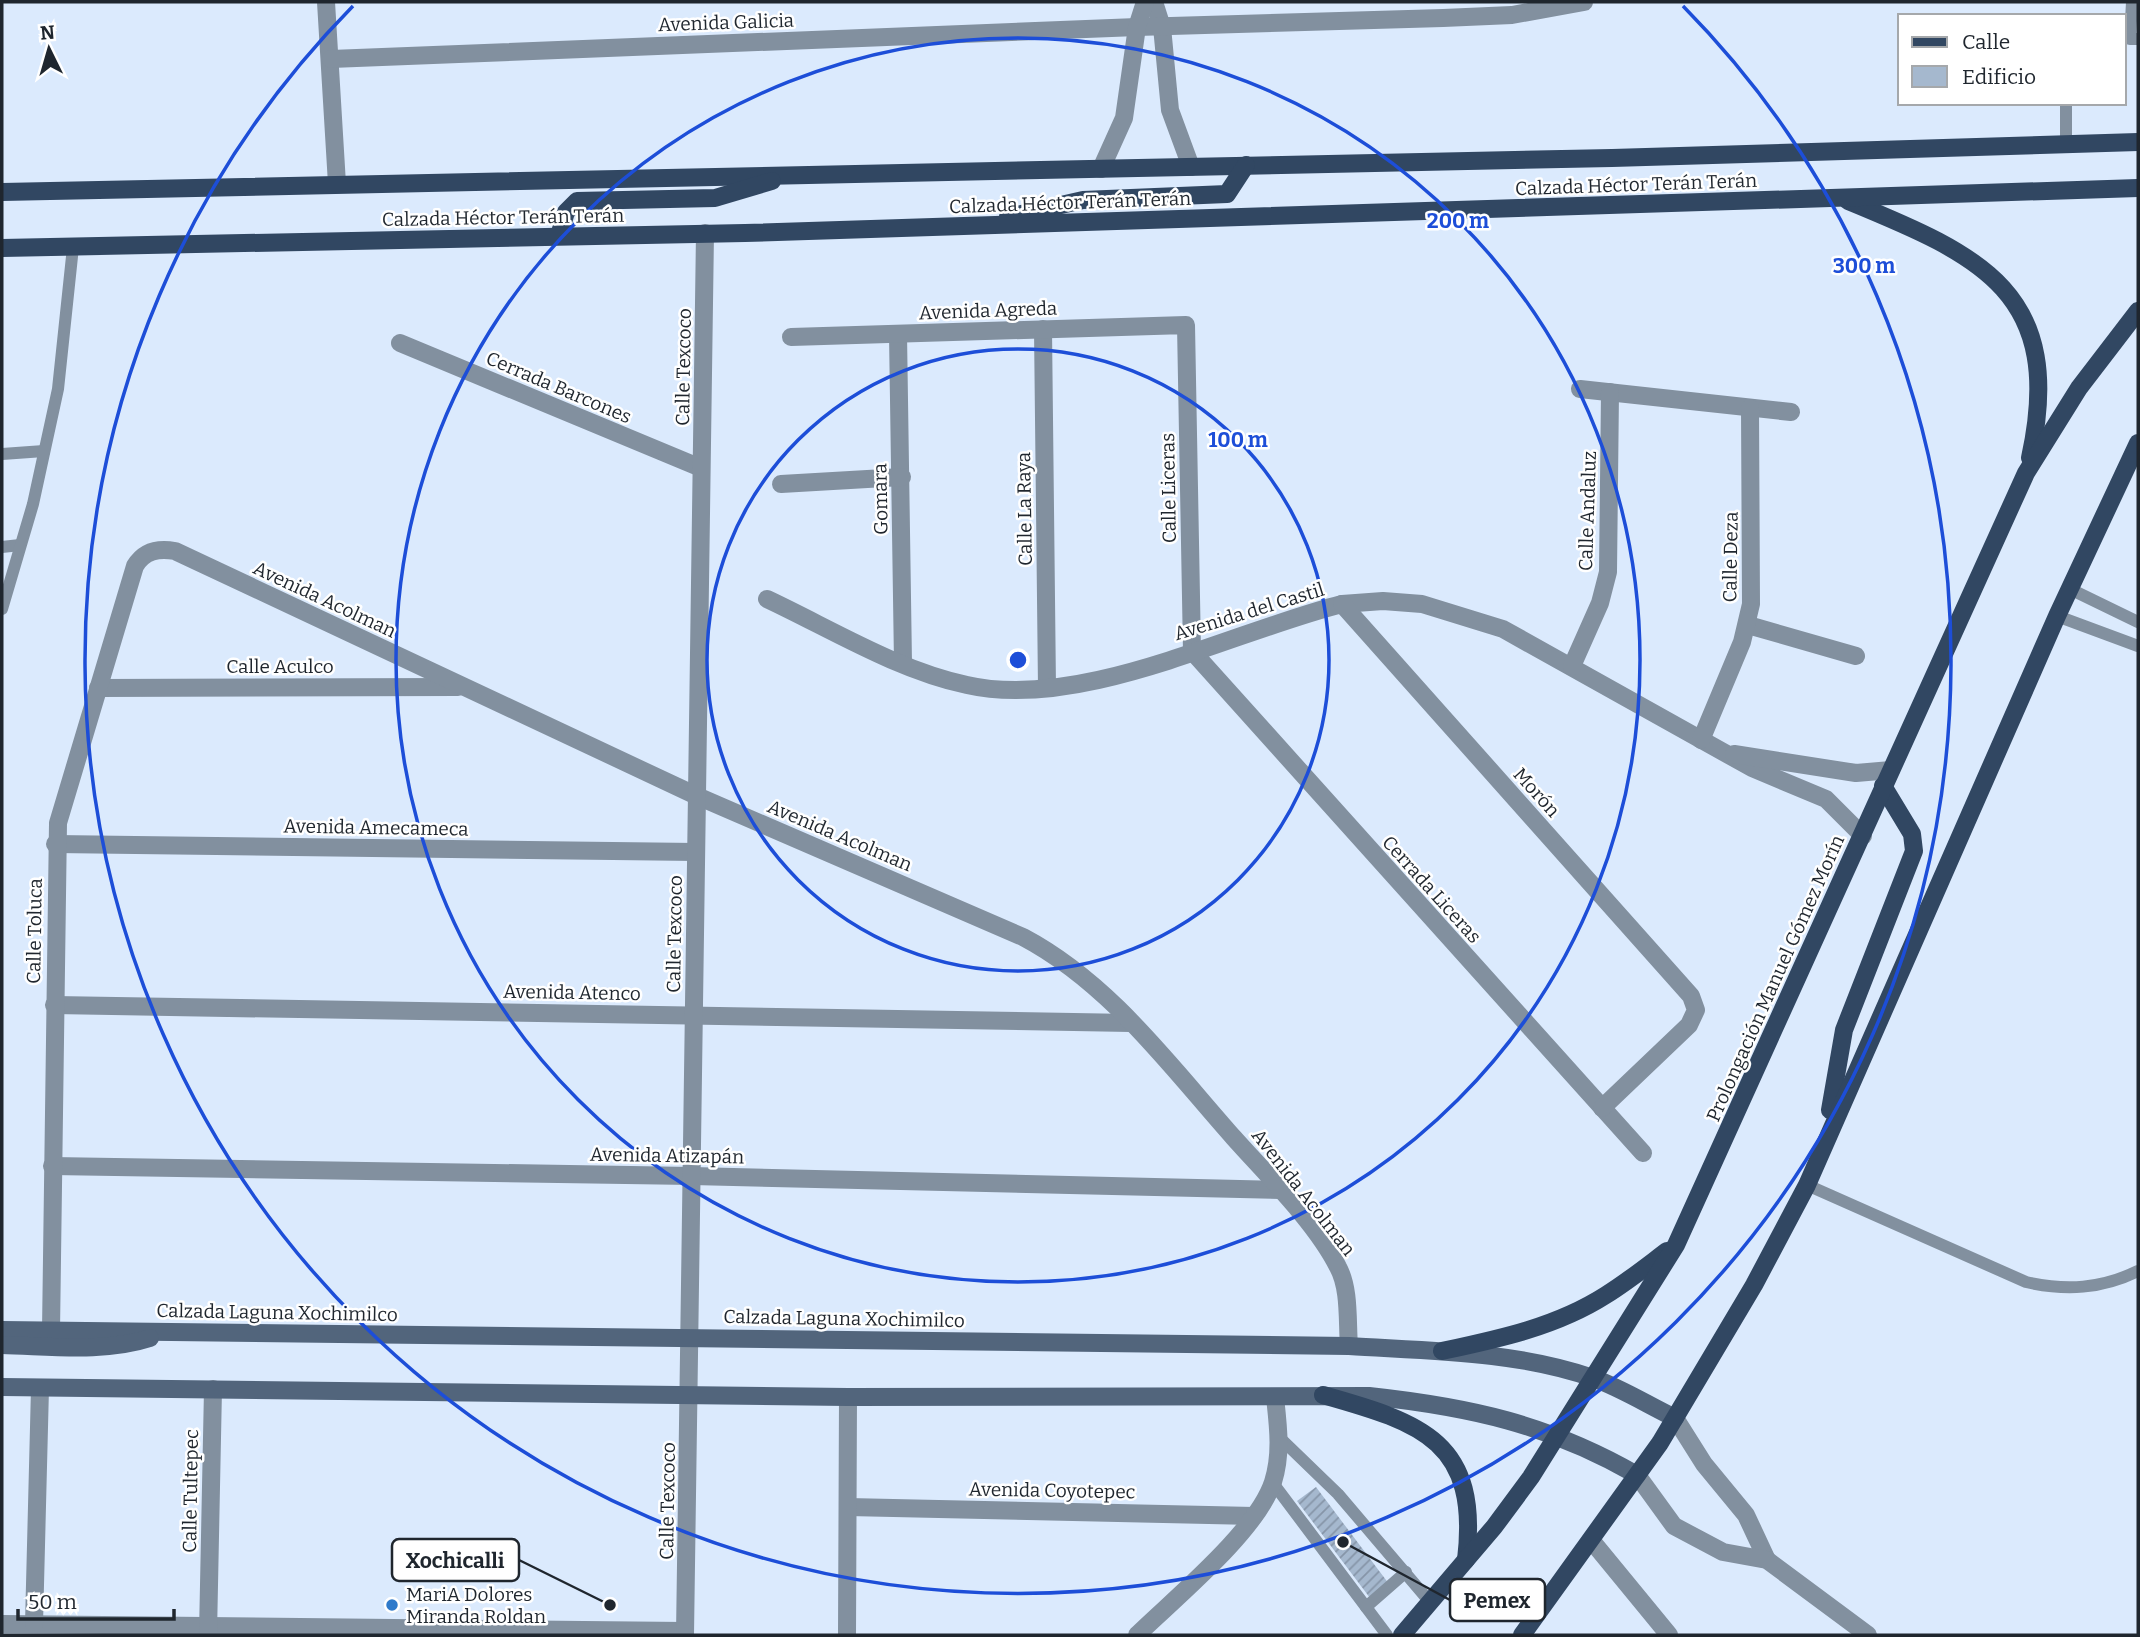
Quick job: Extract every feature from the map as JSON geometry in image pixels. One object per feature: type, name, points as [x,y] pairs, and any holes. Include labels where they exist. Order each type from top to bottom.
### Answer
[{"type":"main road","name":"Calzada Héctor Terán Terán","points":[[2,192],[1191,167],[2138,142]]},
{"type":"main road","points":[[974,225],[1083,200],[1227,194],[1246,165]]},
{"type":"main road","points":[[559,236],[566,212],[577,201],[715,198],[792,175]]},
{"type":"main road","name":"Calzada Héctor Terán Terán","points":[[2,248],[705,233],[2138,188]]},
{"type":"main road","points":[[1841,198],[1958,250],[1995,279],[2021,311],[2032,340],[2040,374],[2037,425],[2026,473]]},
{"type":"main road","name":"Prolongación Manuel Gómez Morín","points":[[1402,1635],[1494,1527],[1559,1435],[1676,1245],[2026,473],[2079,388],[2138,311]]},
{"type":"main road","points":[[1522,1635],[1675,1418],[1754,1285],[1807,1185],[1825,1138],[2057,617],[2138,443]]},
{"type":"main road","points":[[1825,1138],[1844,1030],[1914,851],[1912,834],[1887,778]]},
{"type":"main road","points":[[1442,1352],[1531,1330],[1561,1318],[1605,1296],[1676,1245]]},
{"type":"main road","name":"Calzada Laguna Xochimilco","points":[[2,1330],[1349,1346],[1442,1352],[1546,1366],[1594,1378],[1675,1418]]},
{"type":"main road","points":[[2,1345],[120,1345],[166,1332]]},
{"type":"main road","points":[[2,1387],[848,1396],[1323,1395],[1419,1402],[1511,1420],[1559,1435],[1637,1475]]},
{"type":"main road","points":[[1323,1395],[1398,1418],[1421,1430],[1443,1450],[1458,1473],[1468,1497],[1470,1523],[1466,1560]]},
{"type":"street","points":[[326,2],[337,184]]},
{"type":"street","points":[[1101,169],[1124,118],[1137,27],[1145,2]]},
{"type":"street","points":[[1154,2],[1163,27],[1170,110],[1191,167]]},
{"type":"street","name":"Avenida Galicia","points":[[331,59],[1512,15],[1584,2]]},
{"type":"street","name":"Calle Texcoco","points":[[685,1633],[705,233]]},
{"type":"street","name":"Avenida Agreda","points":[[790,337],[1186,325]]},
{"type":"street","name":"Calle Liceras","points":[[1186,325],[1192,650]]},
{"type":"street","name":"Calle La Raya","points":[[1043,329],[1047,688]]},
{"type":"street","name":"Gomara","points":[[898,334],[903,663]]},
{"type":"street","name":"Cerrada Barcones","points":[[400,343],[701,468]]},
{"type":"street","points":[[1580,389],[1791,412]]},
{"type":"street","name":"Calle Andaluz","points":[[1572,666],[1600,603],[1608,572],[1610,393]]},
{"type":"street","name":"Calle Deza","points":[[1701,740],[1748,625],[1752,579],[1750,408]]},
{"type":"street","points":[[781,484],[902,477]]},
{"type":"street","name":"Avenida Acolman","points":[[151,552],[175,551],[697,796],[1023,937],[1072,965],[1131,1023],[1281,1190],[1340,1269],[1345,1285],[1349,1346]]},
{"type":"street","name":"Calle Toluca","points":[[51,1331],[55,844],[62,804],[135,566],[141,557],[151,552]]},
{"type":"street","name":"Avenida del Castil","points":[[767,599],[903,663],[967,685],[1001,690],[1047,688],[1103,678],[1301,614],[1342,604],[1383,601],[1422,604],[1462,614],[1503,629],[1766,775],[1826,799],[1863,836]]},
{"type":"street","name":"Morón","points":[[1342,604],[1691,996],[1696,1010],[1689,1025],[1602,1108]]},
{"type":"street","points":[[1748,625],[1856,656]]},
{"type":"street","name":"Cerrada Liceras","points":[[1192,650],[1643,1153]]},
{"type":"street","name":"Calle Aculco","points":[[97,688],[463,687]]},
{"type":"street","name":"Avenida del Castil","points":[[1731,754],[1887,778]]},
{"type":"street","name":"Avenida Amecameca","points":[[55,844],[696,852]]},
{"type":"street","name":"Avenida Atenco","points":[[54,1005],[1131,1023]]},
{"type":"street","name":"Avenida Atizapán","points":[[52,1166],[692,1176],[1281,1190]]},
{"type":"street","points":[[34,1623],[40,1388]]},
{"type":"street","name":"Calle Tultepec","points":[[208,1630],[213,1390]]},
{"type":"street","points":[[847,1635],[848,1396]]},
{"type":"street","points":[[1137,1635],[1254,1516],[1273,1483],[1279,1437],[1275,1396]]},
{"type":"street","points":[[1675,1418],[1704,1464],[1746,1515],[1767,1560]]},
{"type":"street","points":[[1637,1475],[1674,1527],[1723,1552],[1767,1560],[1868,1635]]},
{"type":"street","name":"Avenida Coyotepec","points":[[848,1507],[1254,1516]]},
{"type":"street","points":[[1591,1540],[1669,1635]]},
{"type":"street","points":[[2,1624],[208,1630],[685,1633]]},
{"type":"lane","points":[[2131,39],[2132,2]]},
{"type":"lane","points":[[2066,105],[2066,144]]},
{"type":"lane","points":[[3,603],[44,451],[65,348],[73,247]]},
{"type":"lane","points":[[2,454],[44,451]]},
{"type":"lane","points":[[2,547],[20,545]]},
{"type":"lane","points":[[2070,589],[2138,622]]},
{"type":"lane","points":[[2057,617],[2138,646]]},
{"type":"lane","points":[[1807,1185],[2026,1282],[2053,1288],[2080,1288],[2118,1281],[2138,1271]]},
{"type":"lane","points":[[1279,1437],[1338,1493],[1430,1602]]},
{"type":"lane","points":[[1273,1483],[1387,1635]]},
{"type":"lane","points":[[1366,1607],[1405,1572]]},
{"type":"building","points":[[1316,1487],[1389,1584],[1370,1598],[1297,1501]]},
{"type":"place","name":"Pemex","points":[[1343,1542]]},
{"type":"place","name":"MariA Dolores Miranda Roldan","points":[[392,1605]]},
{"type":"place","name":"Xochicalli","points":[[610,1605]]}]
